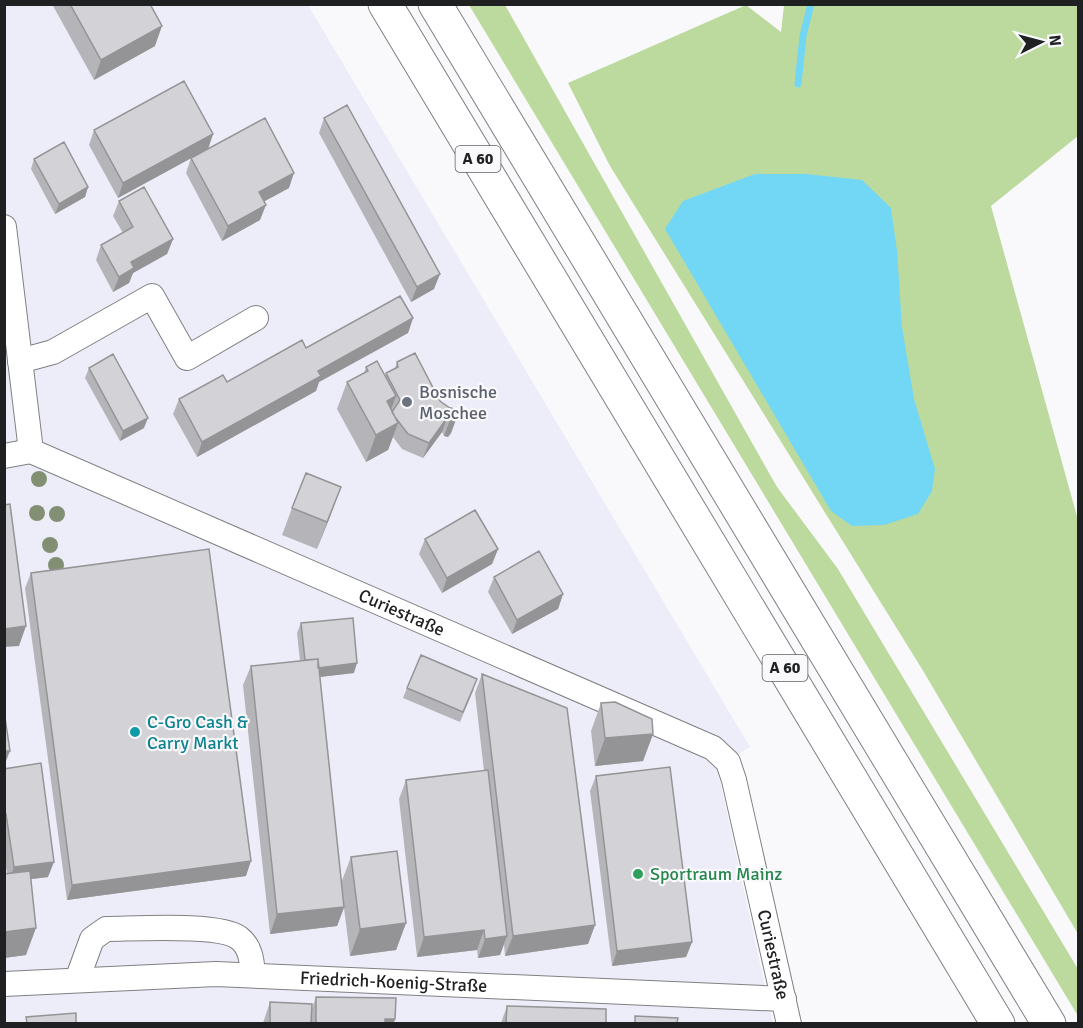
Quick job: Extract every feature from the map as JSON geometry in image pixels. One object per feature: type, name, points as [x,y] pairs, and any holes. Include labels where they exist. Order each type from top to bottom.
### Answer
[{"type":"highway","name":"A 60","points":[[385,4],[998,1023]]},
{"type":"highway","name":"A 60","points":[[435,4],[1049,1023]]},
{"type":"street","points":[[4,226],[31,451],[4,456]]},
{"type":"street","points":[[20,361],[53,352],[152,296],[187,358],[256,318]]},
{"type":"street","name":"Curiestraße","points":[[31,451],[713,748],[728,762],[734,780],[789,1023]]},
{"type":"street","points":[[77,980],[92,939],[106,929],[217,929],[239,937],[250,952],[253,975]]},
{"type":"street","name":"Friedrich-Koenig-Straße","points":[[4,984],[216,974],[784,999]]},
{"type":"shaded area","points":[[5,5],[308,5],[750,747],[717,767],[773,1023],[5,1024]]},
{"type":"green space","points":[[469,5],[505,5],[777,487],[838,569],[1078,969],[1078,1016]]},
{"type":"green space","points":[[746,5],[781,32],[784,5],[1078,5],[1078,136],[991,206],[1078,520],[1078,934],[922,669],[610,166],[568,83]]},
{"type":"water","points":[[755,174],[806,174],[862,180],[891,208],[897,251],[902,327],[914,399],[935,469],[932,491],[918,514],[884,525],[852,526],[831,511],[665,229],[683,201]]},
{"type":"building","points":[[70,4],[150,4],[162,26],[101,60]]},
{"type":"building","points":[[184,81],[213,134],[123,183],[94,130]]},
{"type":"building","points":[[347,105],[440,274],[417,287],[324,118]]},
{"type":"building","points":[[265,118],[294,173],[259,192],[266,205],[228,226],[191,158]]},
{"type":"building","points":[[64,142],[88,187],[59,204],[34,159]]},
{"type":"building","points":[[144,187],[173,239],[131,262],[134,268],[119,277],[101,245],[133,227],[119,201]]},
{"type":"building","points":[[400,296],[413,318],[318,371],[321,376],[202,442],[179,399],[223,375],[227,382],[302,340],[306,348]]},
{"type":"building","name":"Bosnische Moschee","points":[[415,353],[440,401],[451,409],[429,443],[408,434],[392,412],[400,400],[386,373],[398,367],[397,362]]},
{"type":"building","points":[[113,354],[148,418],[123,431],[89,368]]},
{"type":"building","points":[[377,361],[396,396],[387,401],[398,423],[376,435],[347,382],[368,371],[366,367]]},
{"type":"building","points":[[451,408],[458,414],[455,417],[451,417],[449,412]]},
{"type":"building","points":[[306,473],[341,487],[327,522],[292,508]]},
{"type":"building","points":[[10,504],[26,626],[4,629],[4,505]]},
{"type":"building","points":[[475,510],[498,549],[447,578],[425,539]]},
{"type":"building","name":"C-Gro Cash & Carry Markt","points":[[209,549],[251,861],[72,885],[31,573]]},
{"type":"building","points":[[539,551],[563,594],[517,620],[494,577]]},
{"type":"building","points":[[353,618],[357,663],[318,668],[318,659],[305,660],[301,623]]},
{"type":"building","points":[[421,655],[477,679],[463,712],[407,688]]},
{"type":"building","points":[[318,659],[344,907],[277,914],[251,666]]},
{"type":"building","points":[[482,674],[567,708],[595,925],[513,936]]},
{"type":"building","points":[[615,702],[652,719],[653,734],[605,738],[601,703]]},
{"type":"building","points":[[4,711],[10,751],[4,751]]},
{"type":"building","points":[[41,763],[54,862],[14,867],[6,814],[4,814],[4,769]]},
{"type":"building","name":"Sportraum Mainz","points":[[670,767],[692,942],[617,951],[596,776]]},
{"type":"building","points":[[488,770],[507,936],[485,939],[484,930],[424,937],[406,780]]},
{"type":"building","points":[[397,851],[406,923],[360,929],[351,857]]},
{"type":"building","points":[[30,871],[36,928],[4,932],[4,874]]},
{"type":"building","points":[[316,997],[396,998],[395,1019],[385,1019],[385,1023],[316,1023]]},
{"type":"building","points":[[270,1002],[312,1004],[311,1023],[270,1023]]},
{"type":"building","points":[[507,1006],[606,1009],[606,1023],[506,1023]]},
{"type":"building","points":[[76,1013],[76,1023],[27,1023],[26,1017]]},
{"type":"building","points":[[635,1016],[678,1018],[677,1023],[635,1023]]},
{"type":"waterway","points":[[798,84],[803,36],[811,4]]},
{"type":"place","name":"Bosnische Moschee","points":[[407,402]]},
{"type":"place","name":"C-Gro Cash & Carry Markt","points":[[135,732]]},
{"type":"place","name":"Sportraum Mainz","points":[[638,874]]}]
